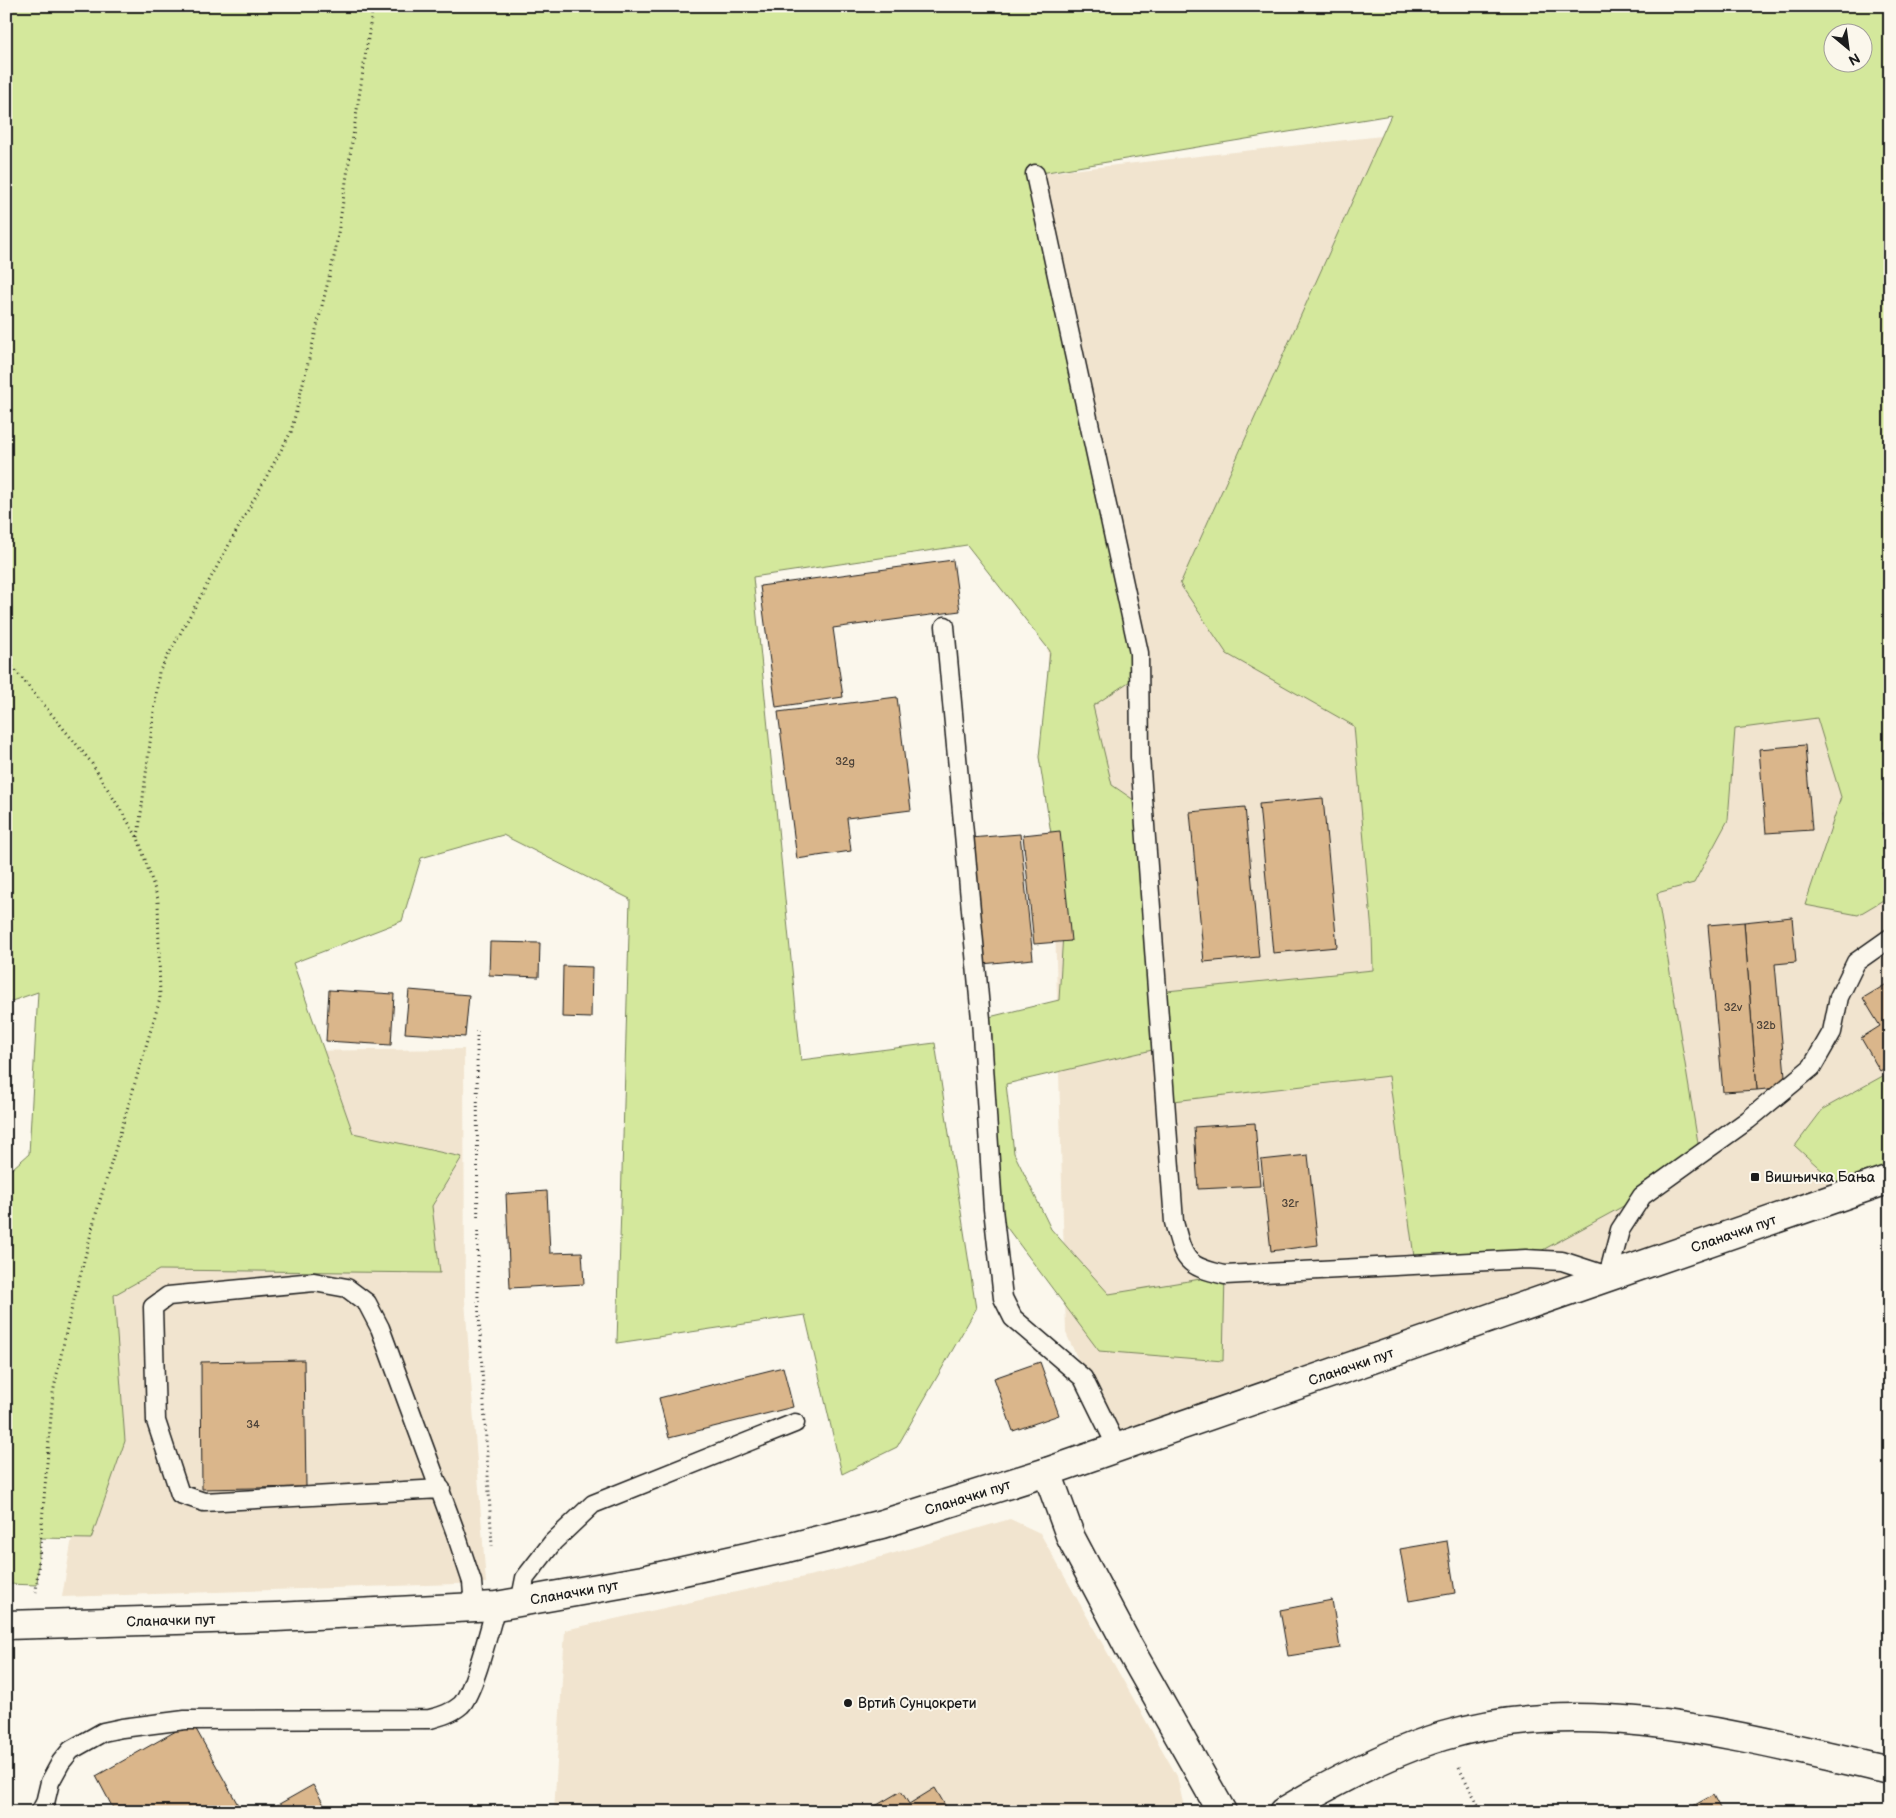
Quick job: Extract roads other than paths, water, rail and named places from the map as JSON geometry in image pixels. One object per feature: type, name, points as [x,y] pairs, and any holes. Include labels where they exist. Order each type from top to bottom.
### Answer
[{"type":"street","name":"Сланачки пут","points":[[6,1625],[276,1617],[497,1605],[643,1580],[787,1548],[882,1524],[1047,1472],[1252,1403],[1608,1276],[1889,1182]]},
{"type":"street","points":[[1047,1472],[1071,1538],[1127,1644],[1222,1812]]},
{"type":"street","points":[[1283,1812],[1359,1770],[1442,1737],[1492,1724],[1546,1718],[1621,1720],[1692,1729],[1890,1770]]},
{"type":"lane","points":[[1035,174],[1139,653],[1140,757],[1174,1222],[1182,1253],[1200,1269],[1225,1275],[1526,1259],[1562,1261],[1608,1276],[1620,1230],[1642,1196],[1748,1120],[1812,1068],[1832,1032],[1838,997],[1856,962],[1890,938]]},
{"type":"lane","points":[[945,626],[981,1019],[993,1209],[1003,1298],[1013,1318],[1084,1378],[1117,1447]]},
{"type":"lane","points":[[441,1489],[204,1502],[180,1494],[156,1421],[153,1307],[168,1296],[314,1282],[347,1288],[367,1303],[380,1328],[441,1489],[472,1582],[497,1605]]},
{"type":"lane","points":[[40,1812],[45,1803],[50,1782],[61,1762],[72,1750],[103,1732],[185,1720],[430,1720],[450,1713],[463,1703],[477,1671],[497,1605],[525,1578],[553,1542],[594,1504],[795,1423]]},
{"type":"place","name":"Вишњичка Бања","points":[[1755,1177]]},
{"type":"place","name":"Вртић Сунцокрети","points":[[848,1703]]}]
